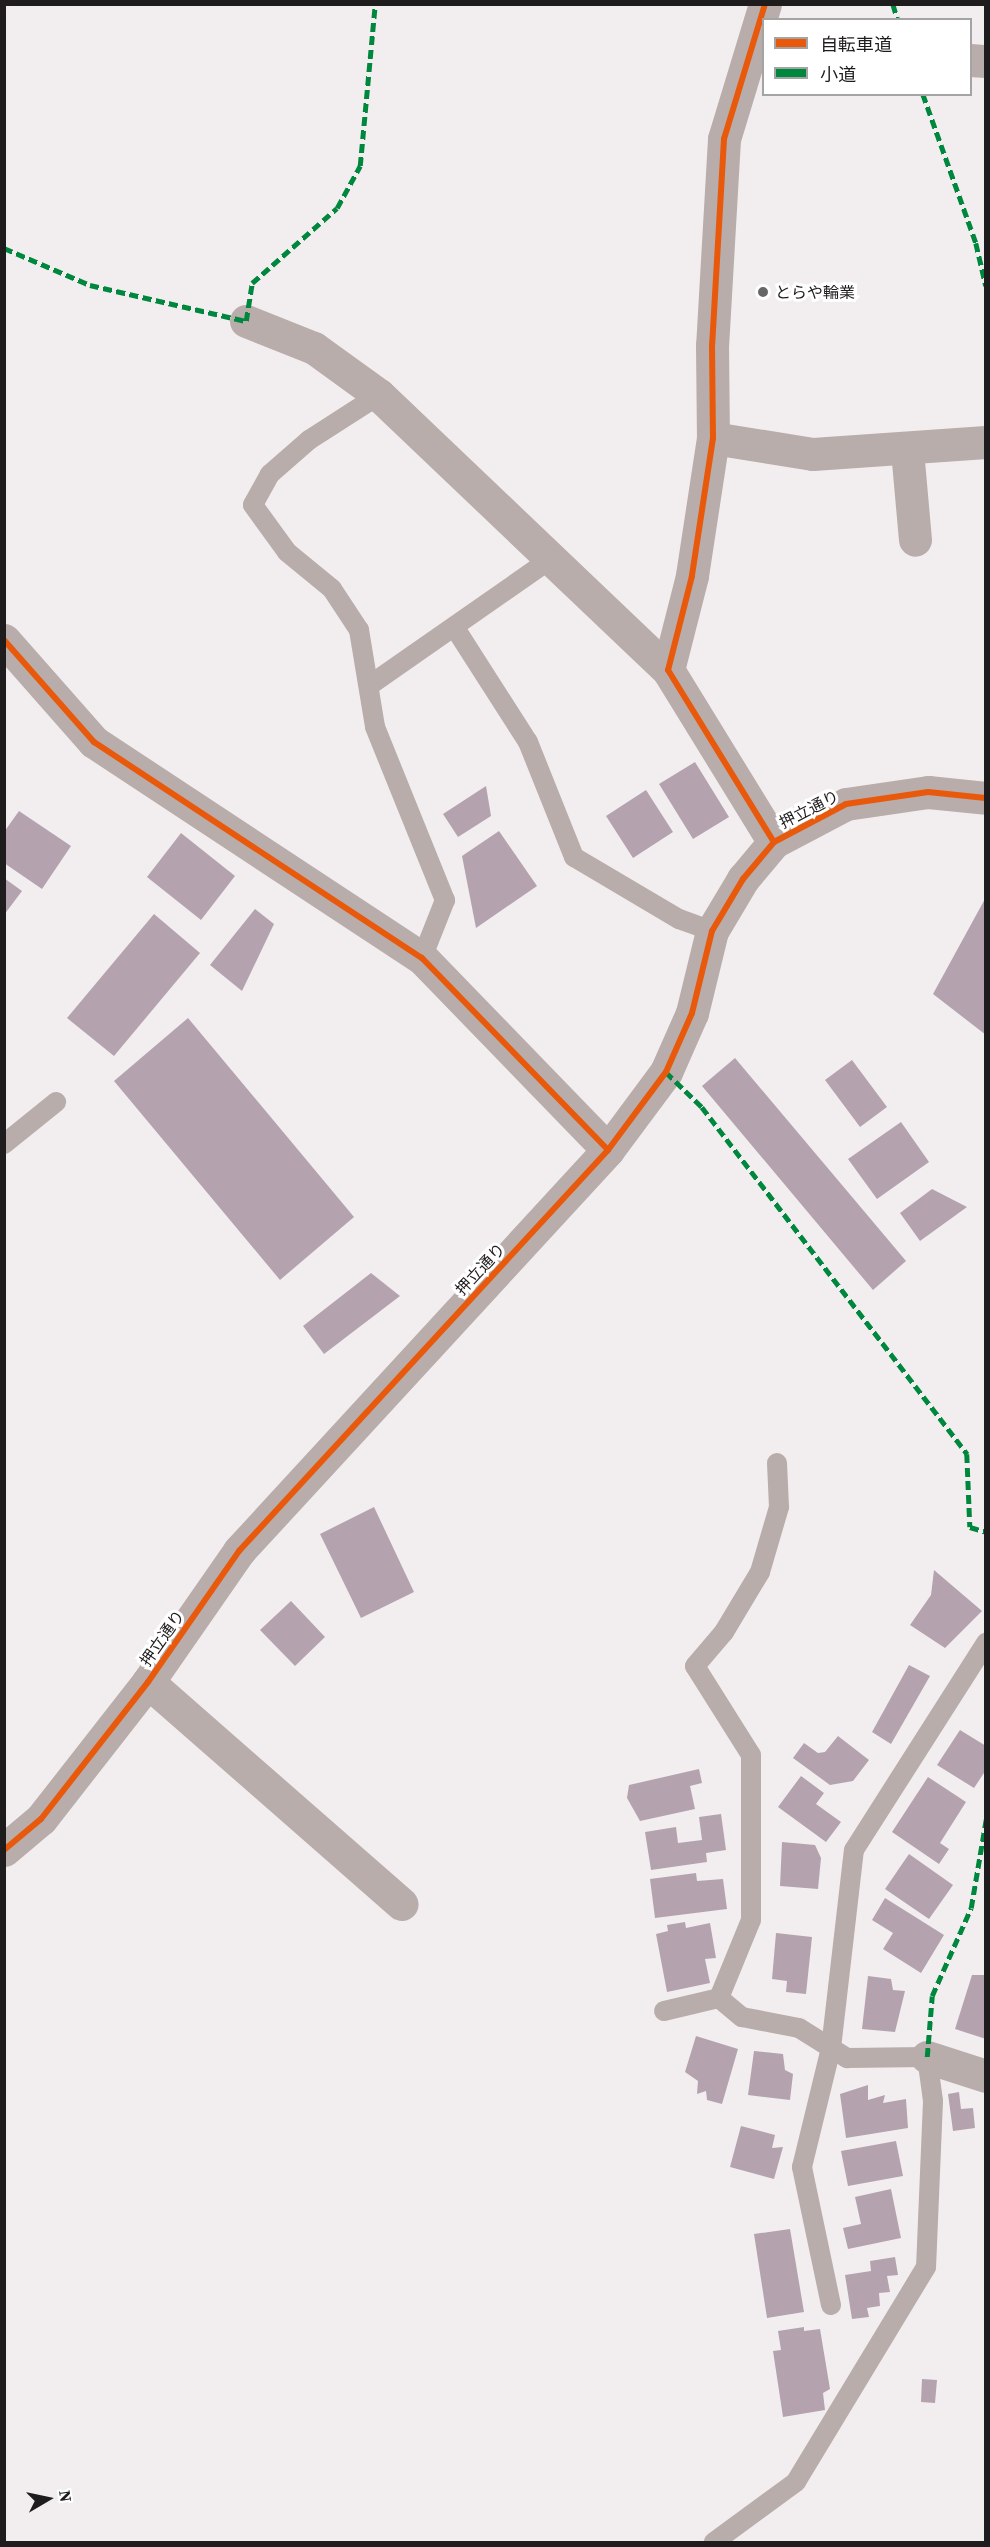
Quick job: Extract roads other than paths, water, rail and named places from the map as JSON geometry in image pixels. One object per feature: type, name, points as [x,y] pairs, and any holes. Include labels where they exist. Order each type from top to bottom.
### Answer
[{"type":"street","points":[[668,670],[692,576],[714,438],[712,345],[724,139],[759,38],[762,21]]},
{"type":"street","points":[[246,321],[314,348],[379,395],[549,560],[668,670],[774,842]]},
{"type":"street","points":[[714,438],[813,454],[907,450],[986,442]]},
{"type":"street","points":[[907,450],[915,540]]},
{"type":"street","points":[[4,640],[94,742],[422,958],[608,1150]]},
{"type":"street","name":"押立通り","points":[[4,1850],[41,1819],[148,1682],[239,1551],[608,1150],[666,1072],[692,1013],[712,931],[743,879],[774,842],[846,804],[928,792],[986,798]]},
{"type":"street","points":[[148,1682],[402,1904]]},
{"type":"street","points":[[927,2057],[986,2076]]},
{"type":"lane","points":[[379,395],[293,454],[270,474],[252,505],[287,552],[333,589],[354,622],[370,685],[375,727],[445,900],[422,958]]},
{"type":"lane","points":[[370,685],[455,628],[549,560]]},
{"type":"lane","points":[[455,628],[528,742],[574,857],[679,919],[712,931]]},
{"type":"lane","points":[[4,1144],[56,1102]]},
{"type":"lane","points":[[719,1998],[751,1920],[751,1755],[695,1666],[724,1632],[760,1572],[779,1507],[777,1463]]},
{"type":"lane","points":[[831,2305],[802,2166],[831,2048],[854,1850],[986,1643]]},
{"type":"lane","points":[[664,2011],[719,1998]]},
{"type":"lane","points":[[714,2542],[796,2482],[926,2266],[933,2101],[927,2057],[847,2058],[799,2028],[742,2017],[719,1998]]},
{"type":"place","name":"とらや輪業","points":[[763,292]]}]
